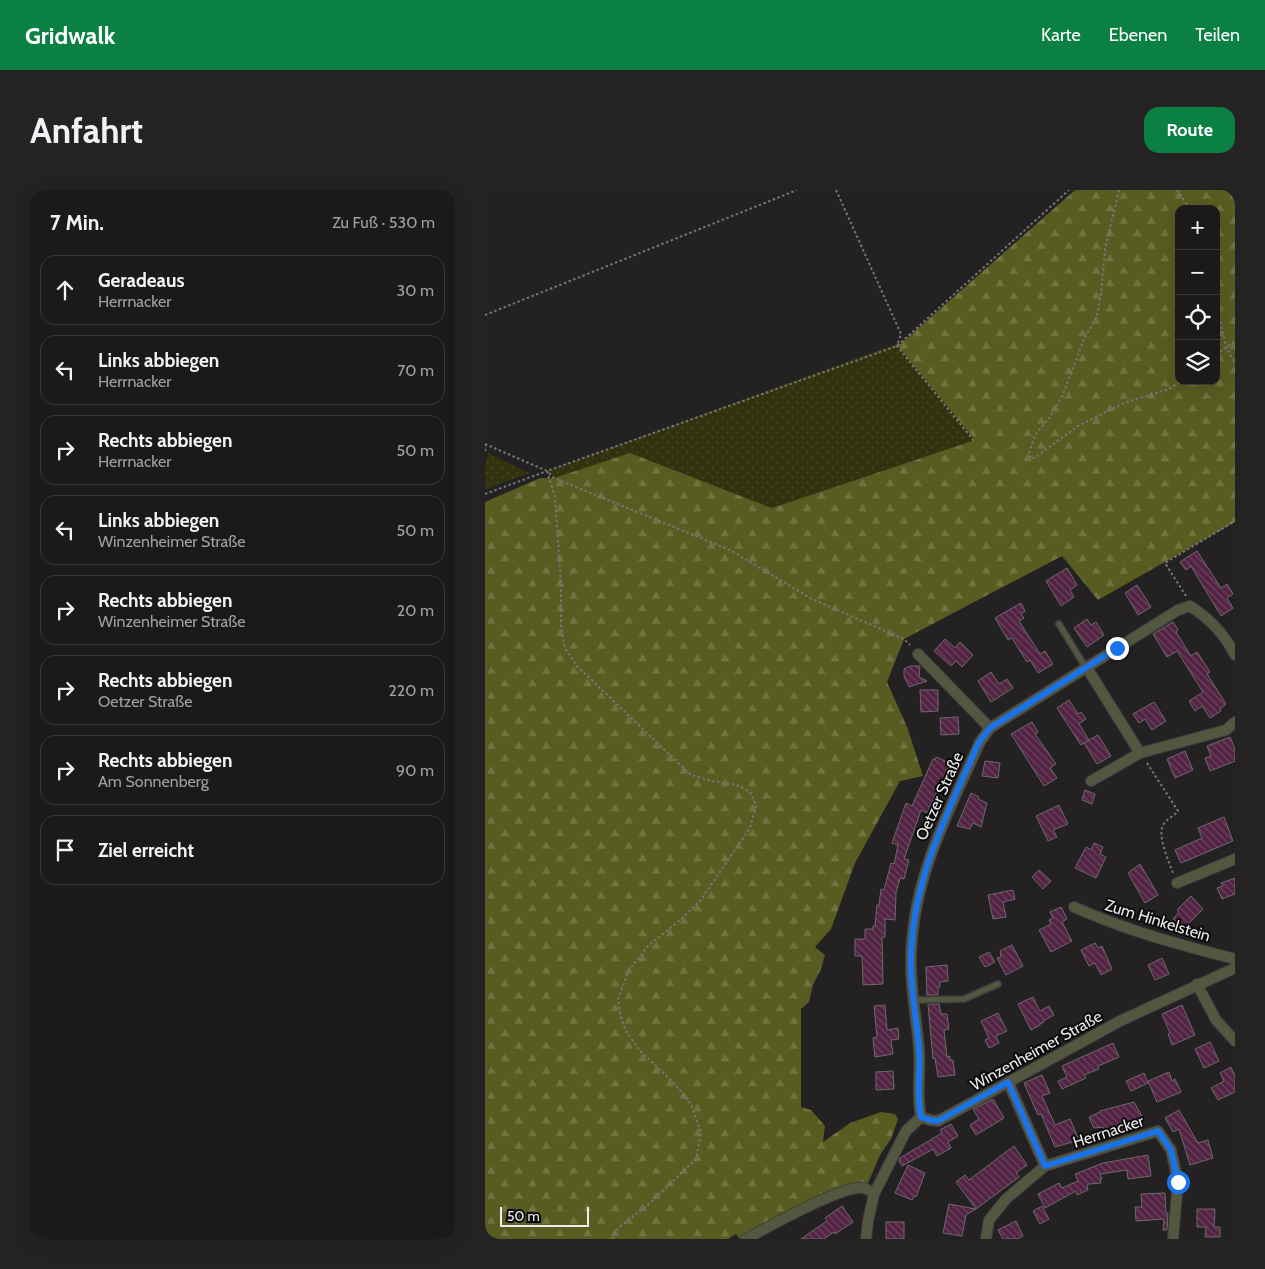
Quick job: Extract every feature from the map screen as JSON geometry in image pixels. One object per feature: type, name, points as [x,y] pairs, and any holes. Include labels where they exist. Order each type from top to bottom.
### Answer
[{"type":"street","points":[[918,654],[990,728],[1178,610],[1190,606],[1201,613],[1227,639],[1235,655]]},
{"type":"street","points":[[1087,668],[1140,753]]},
{"type":"street","points":[[1091,781],[1140,753],[1226,730],[1235,722]]},
{"type":"street","name":"Oetzer Straße","points":[[921,1117],[918,1104],[921,1066],[911,965],[917,901],[930,853],[979,742],[990,728]]},
{"type":"street","points":[[1177,883],[1235,859]]},
{"type":"street","name":"Zum Hinkelstein","points":[[1074,907],[1096,917],[1169,942],[1235,959]]},
{"type":"street","name":"Winzenheimer Straße","points":[[921,1117],[938,1121],[1120,1021],[1235,968]]},
{"type":"street","points":[[1197,984],[1216,1020],[1235,1041]]},
{"type":"street","points":[[1008,1082],[1045,1166]]},
{"type":"street","points":[[866,1239],[874,1194],[907,1132],[921,1117]]},
{"type":"street","name":"Herrnacker","points":[[985,1239],[989,1220],[1006,1199],[1045,1166],[1158,1131],[1171,1150],[1178,1182],[1173,1239]]},
{"type":"street","points":[[746,1239],[789,1215],[846,1191],[864,1188],[874,1194]]},
{"type":"lane","points":[[1059,624],[1087,668]]},
{"type":"lane","points":[[913,1000],[964,999],[998,984]]},
{"type":"path","points":[[485,315],[797,190]]},
{"type":"path","points":[[836,190],[901,334],[897,346]]},
{"type":"path","points":[[485,494],[897,346],[1069,190]]},
{"type":"path","points":[[1119,190],[1105,249],[1097,316],[1084,340],[1061,397],[1050,417],[1035,435],[1029,453],[1031,459],[1078,426],[1124,403],[1169,389],[1175,385]]},
{"type":"path","points":[[1177,190],[1187,205]]},
{"type":"path","points":[[1220,320],[1226,347],[1235,363]]},
{"type":"path","points":[[1220,352],[1235,341]]},
{"type":"path","points":[[897,346],[974,441]]},
{"type":"path","points":[[485,451],[485,444],[547,471],[554,478],[730,550],[812,598],[904,639],[918,654]]},
{"type":"path","points":[[547,471],[555,497],[561,584],[561,626],[565,648],[577,666],[691,775],[737,785],[750,792],[756,805],[750,828],[700,901],[649,946],[629,970],[618,999],[621,1018],[626,1031],[640,1052],[674,1084],[691,1104],[701,1133],[696,1159],[649,1204],[619,1227],[612,1239]]},
{"type":"path","points":[[1190,606],[1165,563],[1235,521]]},
{"type":"path","points":[[1140,753],[1178,811],[1164,823],[1162,828],[1162,845],[1177,883]]},
{"type":"green space","points":[[1075,190],[1235,190],[1235,522],[1098,600],[1062,556],[904,639],[887,682],[907,727],[923,776],[900,781],[855,863],[831,929],[815,947],[825,955],[813,985],[809,1002],[801,1009],[801,1107],[811,1110],[825,1126],[823,1142],[850,1123],[881,1112],[895,1114],[898,1119],[891,1139],[880,1155],[868,1183],[744,1239],[740,1239],[736,1234],[728,1239],[485,1239],[485,502],[540,478],[554,478],[630,453],[772,508],[975,440],[898,346]]},
{"type":"green space","points":[[898,343],[898,346],[975,440],[772,508],[630,453],[554,478],[547,471]]},
{"type":"green space","points":[[488,453],[529,473],[485,490],[485,469]]},
{"type":"building","points":[[1197,551],[1221,588],[1227,584],[1233,594],[1227,598],[1233,608],[1221,616],[1191,566],[1186,570],[1180,562]]},
{"type":"building","points":[[1067,568],[1077,585],[1070,590],[1074,597],[1061,606],[1046,581]]},
{"type":"building","points":[[1137,585],[1151,607],[1138,615],[1125,593]]},
{"type":"building","points":[[1021,603],[1025,611],[1021,614],[1024,618],[1019,621],[1040,654],[1045,651],[1053,664],[1038,673],[1030,660],[1027,662],[1012,638],[1008,640],[995,618]]},
{"type":"building","points":[[1087,619],[1091,625],[1096,622],[1104,635],[1087,647],[1074,628]]},
{"type":"building","points":[[1173,622],[1178,630],[1176,632],[1191,656],[1197,652],[1210,672],[1207,674],[1226,704],[1220,709],[1221,711],[1210,718],[1202,706],[1195,711],[1189,701],[1203,692],[1177,651],[1167,657],[1153,634]]},
{"type":"building","points":[[945,639],[955,648],[960,642],[973,655],[962,667],[956,661],[951,666],[934,651]]},
{"type":"building","points":[[910,666],[920,666],[919,677],[927,681],[909,687],[904,676],[904,669]]},
{"type":"building","points":[[991,672],[999,684],[1007,679],[1013,688],[991,702],[978,681]]},
{"type":"building","points":[[920,690],[938,690],[938,711],[921,712]]},
{"type":"building","points":[[1069,700],[1078,714],[1081,712],[1086,719],[1079,724],[1089,740],[1081,745],[1057,708]]},
{"type":"building","points":[[1154,702],[1166,721],[1152,730],[1145,719],[1139,723],[1133,714]]},
{"type":"building","points":[[958,717],[959,734],[941,735],[940,718]]},
{"type":"building","points":[[1032,722],[1038,732],[1035,734],[1056,764],[1050,768],[1057,778],[1044,786],[1011,734]]},
{"type":"building","points":[[1098,735],[1111,756],[1097,764],[1084,743]]},
{"type":"building","points":[[1230,737],[1235,749],[1235,761],[1210,771],[1205,758],[1211,756],[1207,746]]},
{"type":"building","points":[[1185,751],[1193,770],[1175,778],[1167,759]]},
{"type":"building","points":[[936,757],[950,763],[927,813],[921,810],[904,859],[909,860],[904,879],[900,878],[896,893],[895,920],[885,919],[885,937],[882,937],[883,984],[863,985],[862,956],[855,956],[855,939],[865,939],[865,929],[873,929],[873,926],[875,926],[881,889],[884,890],[891,863],[894,864],[898,845],[892,843],[906,803],[912,806],[933,759],[935,760]]},
{"type":"building","points":[[985,761],[1000,763],[998,778],[982,776]]},
{"type":"building","points":[[1085,790],[1095,794],[1092,804],[1082,800]]},
{"type":"building","points":[[971,793],[987,803],[981,827],[973,823],[970,829],[957,826]]},
{"type":"building","points":[[1059,805],[1068,824],[1053,830],[1057,837],[1048,841],[1036,816]]},
{"type":"building","points":[[1224,817],[1233,841],[1181,863],[1175,850],[1202,838],[1198,828]]},
{"type":"building","points":[[1094,843],[1103,847],[1100,854],[1106,857],[1096,878],[1075,868],[1086,847],[1091,850]]},
{"type":"building","points":[[1140,864],[1158,895],[1145,903],[1128,873]]},
{"type":"building","points":[[1039,870],[1051,881],[1043,889],[1032,877]]},
{"type":"building","points":[[1235,878],[1235,894],[1222,899],[1217,888],[1223,886],[1221,883]]},
{"type":"building","points":[[1013,890],[1015,899],[1003,902],[1006,917],[993,919],[988,895]]},
{"type":"building","points":[[1191,896],[1203,909],[1185,927],[1173,919],[1179,912],[1177,910]]},
{"type":"building","points":[[1061,907],[1067,919],[1062,922],[1072,941],[1051,952],[1039,930],[1051,924],[1049,920],[1053,918],[1050,912]]},
{"type":"building","points":[[1095,943],[1098,948],[1102,946],[1112,969],[1101,975],[1095,963],[1089,966],[1081,950]]},
{"type":"building","points":[[1012,945],[1023,966],[1006,975],[997,958],[1001,957],[1000,951]]},
{"type":"building","points":[[989,952],[995,962],[985,967],[979,957]]},
{"type":"building","points":[[1162,958],[1169,974],[1155,980],[1148,965]]},
{"type":"building","points":[[947,965],[948,981],[940,982],[938,995],[927,995],[926,967]]},
{"type":"building","points":[[1033,997],[1040,1011],[1049,1006],[1054,1015],[1031,1030],[1018,1004]]},
{"type":"building","points":[[928,1004],[939,1004],[941,1014],[947,1014],[949,1029],[944,1030],[947,1057],[950,1056],[950,1060],[953,1060],[955,1075],[938,1077],[935,1058],[933,1059]]},
{"type":"building","points":[[885,1005],[887,1030],[898,1028],[899,1039],[891,1040],[893,1054],[875,1057],[873,1038],[877,1037],[874,1006]]},
{"type":"building","points":[[1182,1005],[1195,1035],[1172,1045],[1168,1034],[1170,1033],[1162,1014]]},
{"type":"building","points":[[998,1013],[1007,1031],[996,1036],[999,1043],[989,1048],[985,1040],[989,1038],[981,1021]]},
{"type":"building","points":[[1210,1042],[1219,1061],[1204,1068],[1195,1049]]},
{"type":"building","points":[[1113,1043],[1119,1057],[1098,1066],[1099,1069],[1084,1075],[1086,1078],[1062,1089],[1058,1081],[1067,1077],[1062,1066]]},
{"type":"building","points":[[1231,1067],[1235,1076],[1235,1092],[1218,1100],[1211,1088],[1224,1081],[1220,1073]]},
{"type":"building","points":[[893,1071],[894,1089],[876,1090],[876,1072]]},
{"type":"building","points":[[1169,1072],[1172,1081],[1175,1079],[1181,1092],[1157,1102],[1148,1081]]},
{"type":"building","points":[[1144,1073],[1148,1083],[1131,1091],[1126,1081]]},
{"type":"building","points":[[1042,1075],[1050,1093],[1042,1096],[1055,1125],[1070,1119],[1079,1140],[1055,1147],[1041,1114],[1038,1115],[1024,1083]]},
{"type":"building","points":[[993,1099],[1004,1118],[976,1135],[970,1125],[979,1119],[973,1109]]},
{"type":"building","points":[[1134,1102],[1143,1118],[1133,1124],[1133,1127],[1105,1134],[1103,1127],[1094,1128],[1089,1117],[1100,1111]]},
{"type":"building","points":[[1179,1110],[1198,1143],[1208,1140],[1213,1158],[1190,1165],[1179,1129],[1173,1132],[1165,1118]]},
{"type":"building","points":[[951,1124],[958,1136],[948,1142],[951,1148],[937,1156],[933,1149],[902,1166],[899,1161],[900,1158],[942,1133],[940,1130]]},
{"type":"building","points":[[1014,1146],[1027,1165],[1016,1173],[1019,1177],[976,1209],[956,1182],[965,1175],[969,1180]]},
{"type":"building","points":[[1148,1155],[1151,1176],[1128,1179],[1127,1170],[1100,1174],[1101,1183],[1089,1184],[1087,1185],[1088,1190],[1077,1195],[1076,1191],[1045,1208],[1038,1194],[1059,1183],[1062,1188],[1078,1181],[1075,1174],[1103,1163]]},
{"type":"building","points":[[908,1165],[925,1173],[916,1197],[914,1196],[912,1200],[895,1193]]},
{"type":"building","points":[[1165,1193],[1166,1213],[1168,1213],[1167,1230],[1163,1230],[1164,1219],[1136,1221],[1135,1207],[1142,1207],[1141,1194]]},
{"type":"building","points":[[949,1204],[976,1209],[966,1215],[962,1236],[943,1233]]},
{"type":"building","points":[[842,1206],[853,1222],[824,1239],[801,1239],[827,1221],[825,1218]]},
{"type":"building","points":[[1042,1206],[1049,1219],[1040,1224],[1033,1211]]},
{"type":"building","points":[[1197,1209],[1215,1209],[1214,1227],[1220,1227],[1220,1237],[1205,1237],[1206,1227],[1197,1227]]},
{"type":"building","points":[[1016,1221],[1023,1236],[1017,1239],[1003,1239],[998,1230]]},
{"type":"building","points":[[886,1222],[904,1222],[904,1239],[886,1239]]},
{"type":"route","points":[[1117,648],[990,728],[979,742],[930,853],[917,901],[911,965],[921,1066],[918,1104],[921,1117],[938,1121],[1008,1082],[1045,1166],[1158,1131],[1171,1150],[1178,1182]]}]
